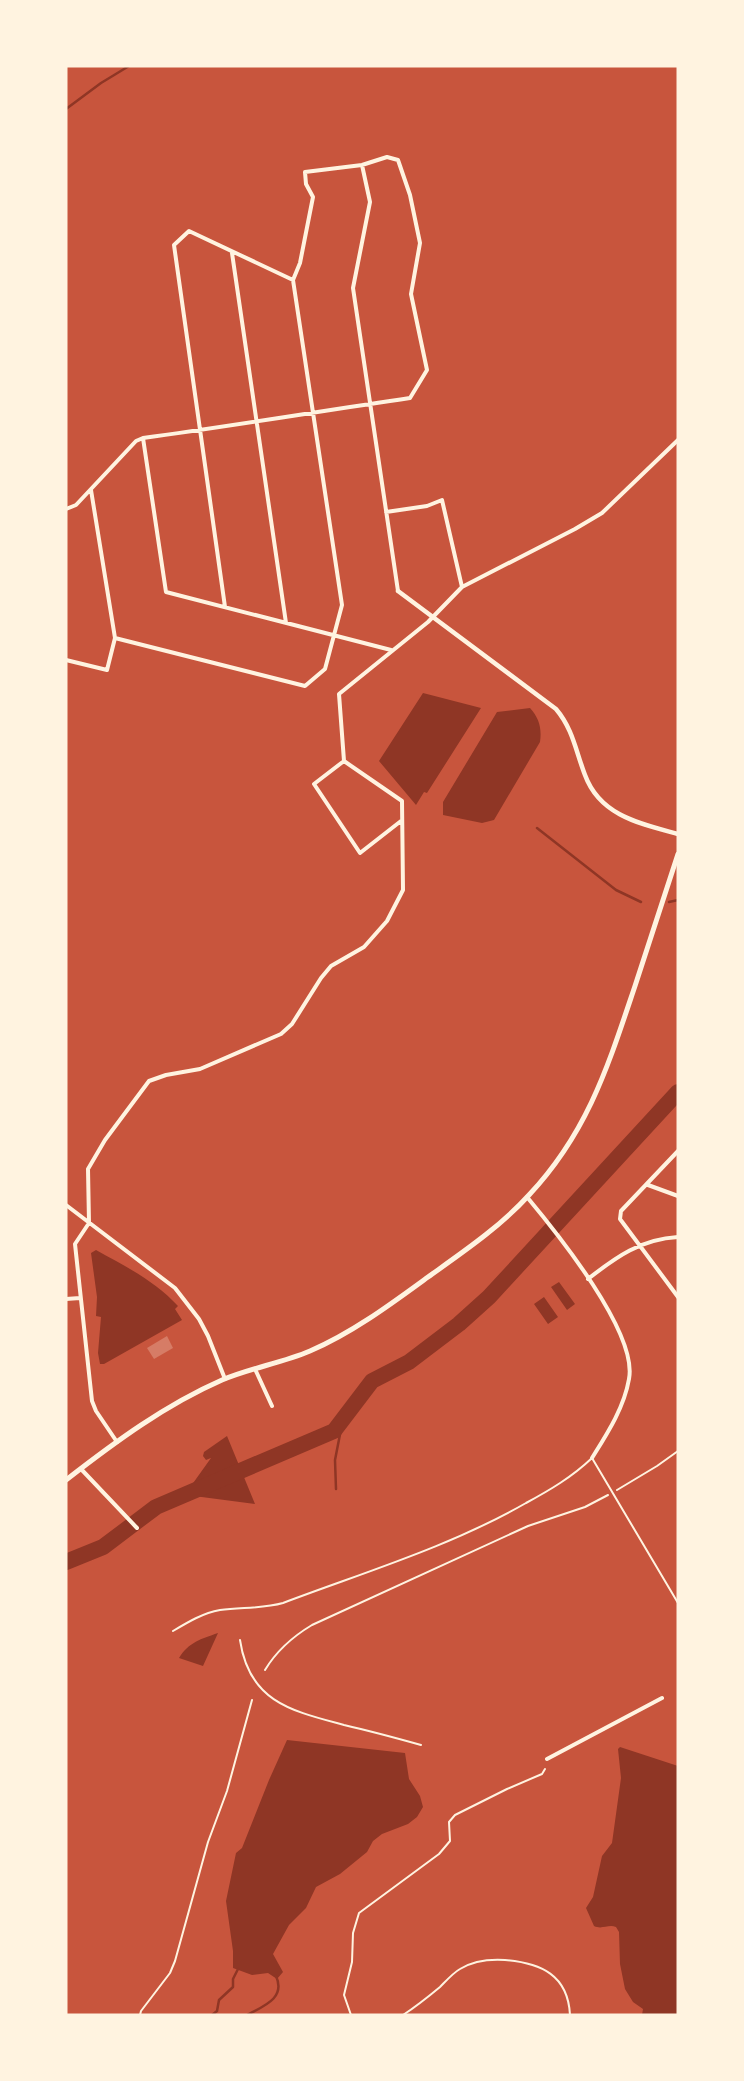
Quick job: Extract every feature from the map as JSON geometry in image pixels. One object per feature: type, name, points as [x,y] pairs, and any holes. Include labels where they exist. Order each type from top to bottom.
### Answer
[{"type":"main road","points":[[66,1480],[117,1442],[187,1396],[225,1379],[310,1351],[383,1309],[485,1235],[527,1197],[566,1149],[586,1116],[602,1081],[661,910],[678,854]]},
{"type":"street","points":[[66,509],[76,505],[136,441],[143,438],[200,430],[313,412],[410,398],[427,370],[411,294],[420,243],[410,195],[398,160],[387,157],[362,165],[305,172],[306,184],[313,197],[300,263],[293,280],[313,412],[342,605],[325,669],[305,686],[116,638]]},
{"type":"street","points":[[362,165],[370,202],[353,288],[398,591],[556,709],[564,718],[574,740],[586,777],[595,793],[606,806],[634,822],[678,834]]},
{"type":"street","points":[[225,606],[174,245],[189,231],[232,253],[293,280]]},
{"type":"street","points":[[232,253],[286,623]]},
{"type":"street","points":[[143,438],[166,592],[392,650]]},
{"type":"street","points":[[344,761],[339,694],[431,617],[462,587],[575,529],[602,513],[678,440]]},
{"type":"street","points":[[66,660],[107,670],[116,638],[91,490]]},
{"type":"street","points":[[386,512],[427,506],[442,500],[462,587]]},
{"type":"street","points":[[344,761],[314,784],[360,853],[402,821]]},
{"type":"street","points":[[117,1442],[96,1411],[92,1401],[74,1244],[89,1223],[88,1169],[105,1140],[149,1081],[166,1074],[200,1069],[281,1034],[292,1024],[321,978],[331,966],[364,947],[387,921],[403,890],[402,802],[344,761]]},
{"type":"street","points":[[678,1151],[648,1185],[621,1211],[620,1219],[678,1297]]},
{"type":"street","points":[[648,1185],[678,1196]]},
{"type":"street","points":[[527,1197],[588,1279],[619,1328],[626,1345],[630,1378],[618,1412],[592,1458]]},
{"type":"street","points":[[66,1205],[167,1281],[190,1306],[208,1336],[225,1379]]},
{"type":"street","points":[[588,1279],[639,1245],[659,1238],[678,1238]]},
{"type":"street","points":[[66,1299],[80,1298]]},
{"type":"street","points":[[255,1369],[272,1406]]},
{"type":"street","points":[[81,1469],[137,1528]]},
{"type":"street","points":[[547,1759],[662,1698]]},
{"type":"lane","points":[[173,1631],[190,1621],[218,1610],[270,1607],[283,1603],[467,1535],[556,1486],[575,1474],[592,1458],[678,1603]]},
{"type":"path","points":[[627,1485],[678,1452]]},
{"type":"path","points":[[265,1670],[274,1656],[285,1645],[312,1625],[528,1526],[585,1506],[604,1497]]},
{"type":"path","points":[[240,1640],[246,1664],[254,1678],[264,1690],[286,1708],[422,1745]]},
{"type":"path","points":[[140,2015],[141,2011],[170,1973],[175,1960],[208,1842],[227,1791],[252,1700]]},
{"type":"path","points":[[351,2015],[344,1995],[352,1962],[353,1933],[359,1912],[439,1854],[450,1841],[449,1822],[455,1815],[507,1788],[542,1774],[545,1769]]},
{"type":"path","points":[[404,2015],[423,2002],[459,1970],[482,1961],[495,1960],[532,1964],[551,1974],[567,1995],[570,2015]]},
{"type":"shaded area","points":[[423,693],[481,708],[427,793],[424,792],[416,805],[379,761]]},
{"type":"shaded area","points":[[530,708],[539,724],[541,732],[540,742],[494,820],[482,823],[443,815],[443,802],[497,712]]},
{"type":"shaded area","points":[[96,1250],[160,1289],[178,1306],[175,1309],[182,1320],[104,1364],[100,1364],[98,1353],[101,1317],[96,1316],[97,1297],[91,1253]]},
{"type":"shaded area","points":[[559,1282],[575,1304],[567,1310],[551,1287]]},
{"type":"shaded area","points":[[544,1297],[558,1317],[548,1324],[534,1304]]},
{"type":"shaded area","points":[[227,1436],[255,1504],[194,1496],[191,1486],[211,1458],[206,1460],[203,1456],[204,1452]]},
{"type":"shaded area","points":[[218,1633],[203,1666],[179,1658],[191,1645]]},
{"type":"shaded area","points":[[287,1740],[405,1753],[409,1779],[420,1796],[423,1807],[417,1817],[408,1824],[382,1834],[373,1841],[367,1852],[340,1874],[316,1887],[306,1908],[289,1925],[273,1954],[283,1972],[277,1979],[268,1973],[252,1975],[233,1968],[233,1951],[226,1901],[236,1853],[242,1848]]},
{"type":"shaded area","points":[[620,1747],[678,1766],[678,2015],[642,2015],[643,2009],[633,2002],[625,1989],[620,1964],[619,1932],[613,1926],[594,1926],[586,1908],[593,1897],[602,1856],[612,1843],[621,1778],[618,1749]]},
{"type":"building","points":[[167,1336],[173,1348],[154,1359],[147,1348]]},
{"type":"waterway","points":[[66,109],[101,83],[129,66]]},
{"type":"waterway","points":[[537,828],[616,890],[641,902]]},
{"type":"waterway","points":[[669,902],[678,900]]},
{"type":"waterway","points":[[66,1562],[103,1547],[156,1507],[334,1431],[372,1381],[409,1362],[459,1324],[489,1297],[678,1092]]},
{"type":"waterway","points":[[336,1489],[335,1460],[343,1419]]},
{"type":"waterway","points":[[212,2015],[217,2011],[219,2000],[233,1987],[233,1979],[238,1969]]},
{"type":"waterway","points":[[247,2015],[266,2005],[276,1996],[278,1990],[276,1976]]}]
